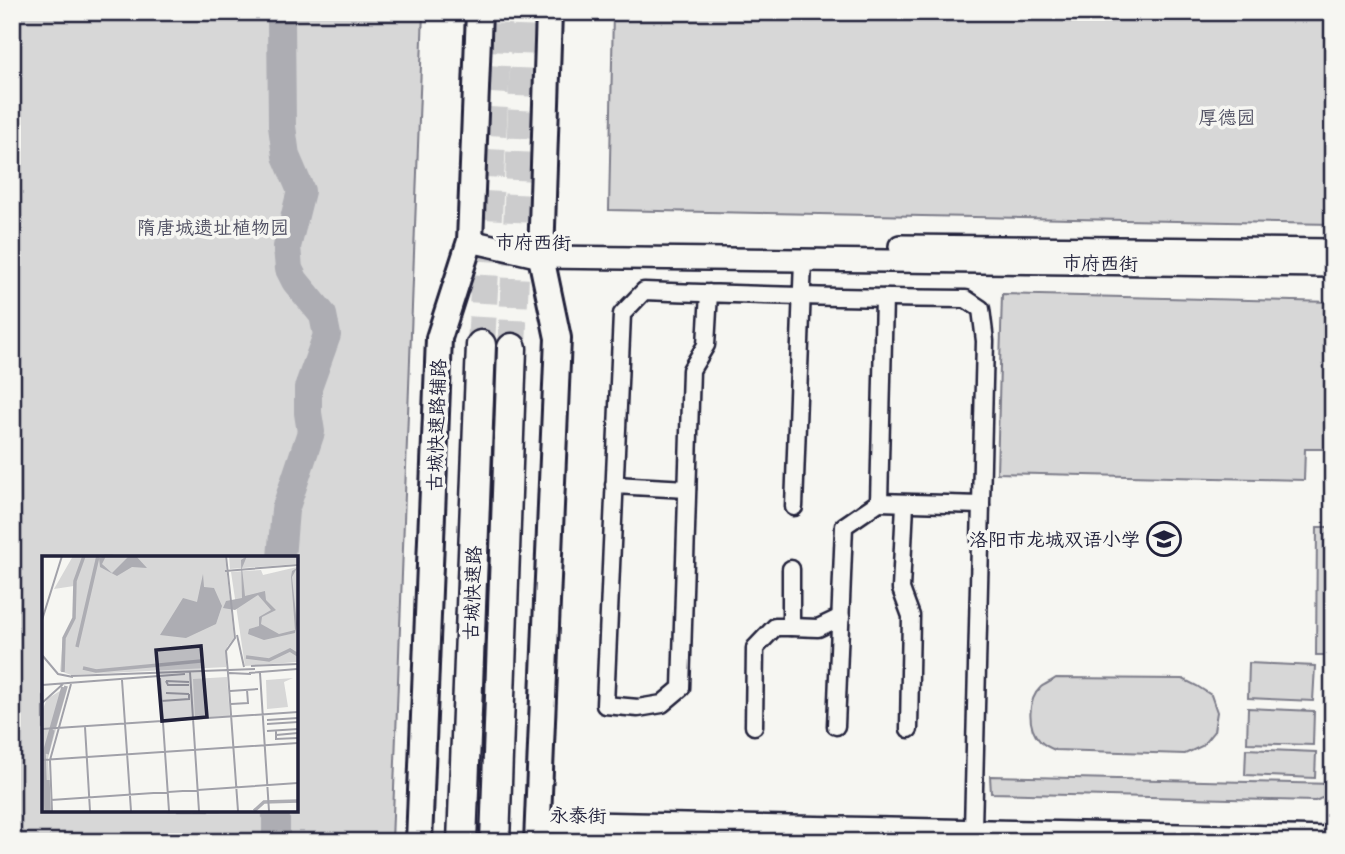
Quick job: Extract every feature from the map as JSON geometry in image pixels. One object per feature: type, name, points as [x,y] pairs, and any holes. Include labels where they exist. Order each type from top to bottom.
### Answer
[{"type":"highway","name":"古城快速路","points":[[462,842],[481,345]]},
{"type":"highway","name":"古城快速路","points":[[495,842],[512,348]]},
{"type":"main road","name":"古城快速路辅路","points":[[419,842],[439,338],[471,242],[479,12]]},
{"type":"main road","points":[[538,826],[558,338],[541,250],[549,12]]},
{"type":"street","name":"市府西街","points":[[471,242],[541,250],[803,260],[1333,266]]},
{"type":"street","name":"市府西街","points":[[541,250],[1333,250]]},
{"type":"street","points":[[794,507],[803,260]]},
{"type":"street","points":[[709,293],[706,345],[691,370],[681,688],[662,705],[638,708],[605,705],[622,314],[644,291],[966,299],[981,309],[985,341],[973,826]]},
{"type":"street","points":[[879,502],[884,298]]},
{"type":"street","points":[[614,485],[687,489]]},
{"type":"street","points":[[836,726],[844,526],[879,502],[905,505],[981,505]]},
{"type":"street","points":[[905,505],[901,589],[911,616],[909,729]]},
{"type":"street","points":[[792,569],[792,627]]},
{"type":"street","points":[[754,726],[755,648],[775,627],[818,628],[841,617]]},
{"type":"street","name":"永泰街","points":[[538,826],[1333,828]]},
{"type":"street","name":"永泰街","points":[[973,826],[1333,838]]},
{"type":"green space","name":"隋唐城遗址植物园","points":[[12,12],[423,12],[392,842],[12,842]]},
{"type":"green space","name":"厚德园","points":[[613,12],[1333,12],[1333,224],[609,210]]},
{"type":"green space","points":[[1002,294],[1333,302],[1333,449],[1305,449],[1304,480],[997,473]]},
{"type":"green space","points":[[1317,527],[1333,527],[1333,655],[1316,655]]},
{"type":"green space","points":[[1249,663],[1315,666],[1313,701],[1248,698]]},
{"type":"green space","points":[[1056,678],[1183,679],[1211,695],[1217,712],[1214,731],[1202,746],[1185,754],[1055,750],[1040,741],[1033,729],[1030,714],[1036,693]]},
{"type":"green space","points":[[1248,708],[1314,711],[1313,745],[1247,743]]},
{"type":"green space","points":[[1246,749],[1316,752],[1315,778],[1245,775]]},
{"type":"green space","points":[[990,776],[1333,784],[1333,788],[1325,797],[1315,801],[991,793]]},
{"type":"waterway","points":[[281,20],[282,126],[286,156],[301,191],[287,247],[289,269],[295,281],[323,315],[327,335],[308,388],[311,432],[285,510],[281,556]]},
{"type":"waterway","points":[[276,812],[276,842]]},
{"type":"tunnel","points":[[481,345],[499,12]]},
{"type":"tunnel","points":[[512,348],[526,12]]},
{"type":"place","name":"洛阳市龙城双语小学","points":[[1164,539]]}]
